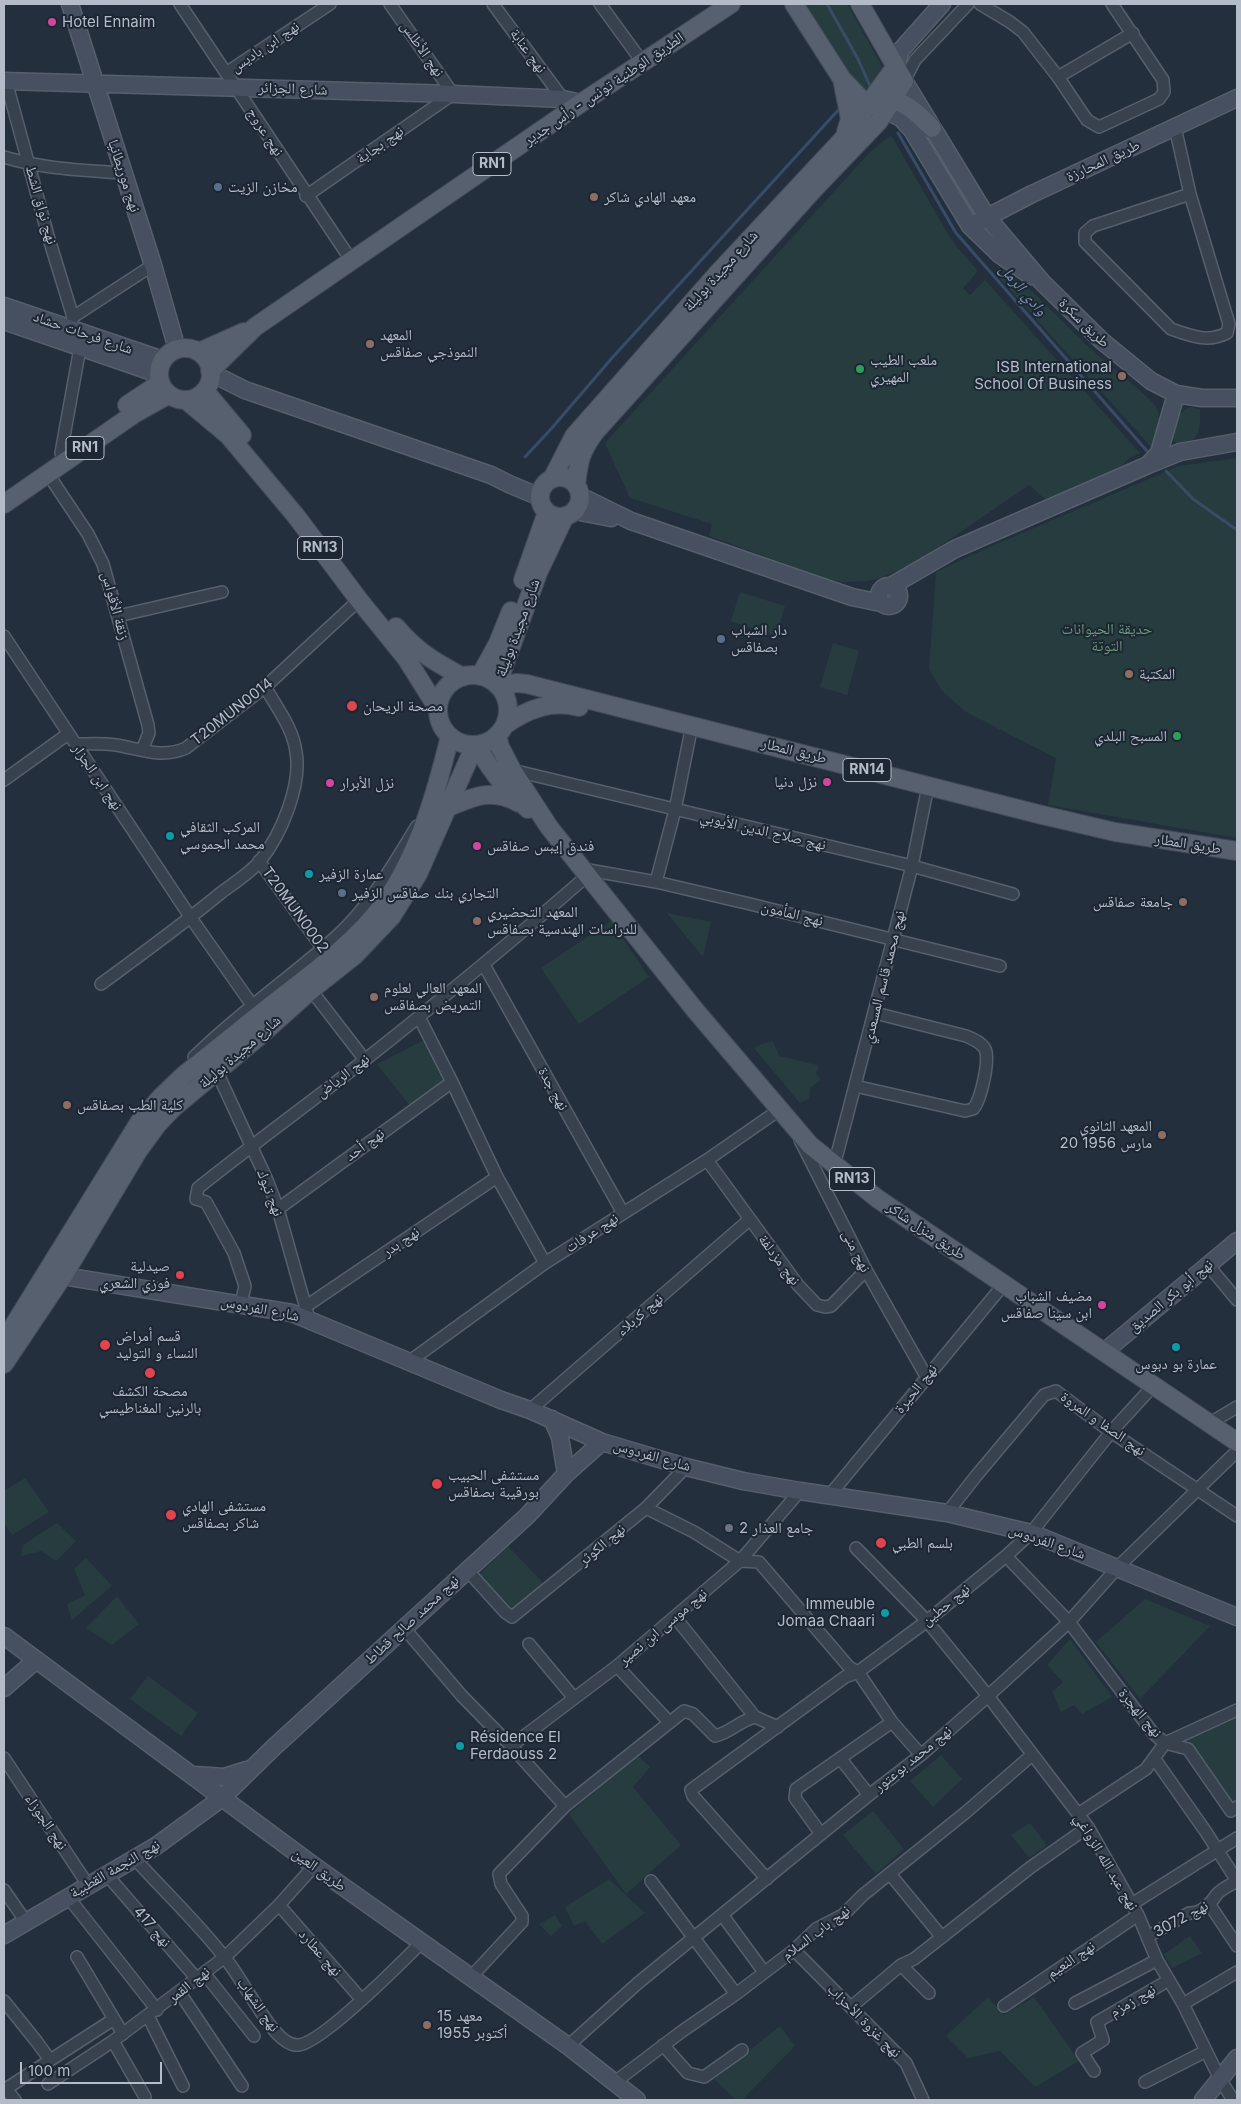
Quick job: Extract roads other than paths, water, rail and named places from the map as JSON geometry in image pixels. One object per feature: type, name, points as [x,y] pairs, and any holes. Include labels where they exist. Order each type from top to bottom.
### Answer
[{"type":"main road","name":"الطريق الوطنية تونس - رأس جدير","points":[[199,352],[255,326],[581,103],[731,4]]},
{"type":"main road","points":[[794,4],[842,79],[856,94],[869,102],[889,105],[902,103],[914,109],[932,128]]},
{"type":"main road","points":[[860,4],[900,73]]},
{"type":"main road","name":"شارع مجيدة بوليلة","points":[[472,677],[498,643],[517,597],[546,494],[574,436],[717,274],[843,138],[869,102],[900,73]]},
{"type":"main road","name":"شارع مجيدة بوليلة","points":[[497,685],[538,572],[574,502],[578,464],[582,450],[595,432],[814,189],[879,122],[889,105],[900,73]]},
{"type":"main road","points":[[842,79],[850,119],[843,138]]},
{"type":"main road","name":"الطريق الوطنية تونس - رأس جدير","points":[[208,381],[255,326]]},
{"type":"main road","points":[[186,400],[177,399],[165,372],[184,348],[199,352],[208,364],[208,381]]},
{"type":"main road","name":"RN1","points":[[4,492],[61,453],[165,372]]},
{"type":"main road","name":"RN1","points":[[4,504],[134,414],[165,372]]},
{"type":"main road","name":"RN1","points":[[186,400],[200,396],[208,381]]},
{"type":"main road","name":"RN13","points":[[208,381],[406,639],[422,654],[437,664],[472,677]]},
{"type":"main road","name":"RN13","points":[[186,400],[228,435],[296,516],[359,600],[406,658],[438,709]]},
{"type":"main road","points":[[563,477],[574,502],[553,516],[546,494],[563,477]]},
{"type":"main road","points":[[472,677],[497,685],[504,694],[508,704],[508,715],[501,730],[488,742],[476,745],[457,742],[441,724],[438,709],[440,698],[446,689],[453,682],[472,677]]},
{"type":"main road","name":"طريق المطار","points":[[497,685],[527,684],[691,730],[927,790],[1112,841],[1237,862]]},
{"type":"main road","name":"طريق المطار","points":[[501,730],[529,712],[558,703],[691,730]]},
{"type":"main road","name":"طريق منزل شاكر","points":[[501,730],[500,747],[512,770],[549,826],[695,1010],[810,1145],[834,1166],[878,1199],[1237,1442]]},
{"type":"main road","name":"شارع مجيدة بوليلة","points":[[4,1342],[140,1121],[161,1097],[256,1010],[327,953],[360,931],[385,901],[398,881],[420,836],[441,776],[450,736]]},
{"type":"main road","name":"شارع مجيدة بوليلة","points":[[4,1364],[68,1277],[138,1151],[157,1126],[173,1108],[311,990],[354,956],[392,916],[418,874],[476,745]]},
{"type":"main road","name":"طريق منزل شاكر","points":[[476,745],[491,769],[526,807],[549,826]]},
{"type":"main road","name":"طريق المطار","points":[[927,790],[1115,832],[1237,851]]},
{"type":"main road","points":[[449,807],[474,797],[495,794],[511,798],[526,807]]},
{"type":"street","name":"نهج موريطانيا","points":[[70,4],[122,173],[153,265],[165,372]]},
{"type":"street","name":"نهج عروج","points":[[180,4],[350,260]]},
{"type":"street","name":"نهج ابن باديس","points":[[226,73],[330,4]]},
{"type":"street","name":"نهج الأطلس","points":[[390,4],[453,94]]},
{"type":"street","name":"نهج عنابة","points":[[493,4],[562,99]]},
{"type":"street","points":[[600,4],[643,63]]},
{"type":"street","points":[[942,4],[901,50],[900,73],[987,217],[1042,282]]},
{"type":"street","points":[[900,73],[915,60],[968,4]]},
{"type":"street","points":[[980,4],[1023,32],[1058,77],[1086,120],[1098,127],[1160,98],[1164,92],[1163,80],[1112,4]]},
{"type":"street","points":[[1058,77],[1133,33]]},
{"type":"street","name":"شارع الجزائر","points":[[5,81],[94,82],[453,94],[562,99],[581,103]]},
{"type":"street","name":"نهج نواق الشط","points":[[5,81],[72,324]]},
{"type":"street","name":"نهج بجاية","points":[[306,196],[453,94]]},
{"type":"street","name":"طريق المحارزة","points":[[970,226],[1237,98]]},
{"type":"street","points":[[889,105],[912,130],[970,226],[1000,255],[1042,282]]},
{"type":"street","points":[[1175,127],[1190,194],[1229,324],[1228,333],[1216,339],[1187,335],[1171,329],[1085,242],[1085,233],[1093,226],[1190,194]]},
{"type":"street","points":[[4,157],[53,168],[122,173]]},
{"type":"street","points":[[72,324],[153,265]]},
{"type":"street","name":"طريق سكرة","points":[[1042,282],[1122,359],[1157,384],[1176,394],[1202,398],[1237,398]]},
{"type":"street","name":"شارع فرحات حشاد","points":[[4,306],[72,324],[165,372]]},
{"type":"street","name":"شارع فرحات حشاد","points":[[4,321],[80,348],[165,372]]},
{"type":"street","points":[[61,453],[80,348]]},
{"type":"street","points":[[208,381],[220,390],[246,390],[546,494]]},
{"type":"street","points":[[1148,465],[1158,453],[1176,394]]},
{"type":"street","points":[[1163,437],[1170,448],[1180,452]]},
{"type":"street","points":[[574,502],[852,597],[888,594],[929,563],[955,549],[1180,452],[1237,442]]},
{"type":"street","name":"زنقة الأقواس","points":[[48,474],[88,534],[100,556],[148,726],[148,738],[142,750]]},
{"type":"street","points":[[118,616],[222,592]]},
{"type":"street","name":"T20MUN0014","points":[[76,744],[101,743],[168,754],[186,748],[265,687],[359,600]]},
{"type":"street","name":"نهج ابن الجزار","points":[[4,636],[191,918],[256,1010]]},
{"type":"street","points":[[101,984],[191,918],[259,861],[280,827],[294,791],[297,763],[294,739],[265,687]]},
{"type":"street","points":[[656,882],[675,810],[691,730]]},
{"type":"street","points":[[4,780],[68,734]]},
{"type":"street","name":"نهج صلاح الدين الأيوبي","points":[[512,770],[912,866],[1013,894]]},
{"type":"street","name":"نهج محمد قاسم المسعدي","points":[[834,1166],[912,866],[927,790]]},
{"type":"street","name":"T20MUN0002","points":[[259,861],[327,953]]},
{"type":"street","name":"نهج المأمون","points":[[586,872],[656,882],[1000,966]]},
{"type":"street","name":"نهج الرياض","points":[[240,1304],[245,1286],[234,1253],[206,1202],[196,1199],[198,1188],[250,1145],[365,1060],[484,965],[586,872]]},
{"type":"street","name":"نهج جدة","points":[[484,965],[623,1213]]},
{"type":"street","points":[[311,990],[365,1060]]},
{"type":"street","points":[[855,1086],[965,1111],[973,1109],[980,1097],[987,1057],[984,1047],[976,1040],[875,1014]]},
{"type":"street","points":[[419,1017],[497,1177],[545,1263]]},
{"type":"street","name":"نهج تبوك","points":[[217,1072],[267,1180],[278,1209],[307,1313]]},
{"type":"street","name":"نهج أحد","points":[[278,1209],[452,1082]]},
{"type":"street","name":"نهج عرفات","points":[[410,1361],[545,1263],[707,1160],[785,1117]]},
{"type":"street","name":"نهج منى","points":[[785,1117],[866,1270],[926,1376]]},
{"type":"street","name":"نهج مزدلفة","points":[[707,1160],[798,1285],[817,1305],[831,1306],[866,1270]]},
{"type":"street","name":"نهج بدر","points":[[307,1313],[497,1177]]},
{"type":"street","name":"نهج كربلاء","points":[[530,1410],[749,1220]]},
{"type":"street","name":"نهج أبو بكر الصديق","points":[[1104,1352],[1237,1241]]},
{"type":"street","points":[[1208,1266],[1237,1300]]},
{"type":"street","name":"شارع الفردوس","points":[[68,1277],[292,1313],[307,1313],[410,1361],[552,1419],[602,1442],[686,1467],[743,1481],[947,1513],[1030,1533],[1118,1567],[1237,1617]]},
{"type":"street","name":"نهج الحيرة","points":[[829,1496],[926,1376],[1004,1284]]},
{"type":"street","name":"نهج حطين","points":[[767,1879],[692,1796],[691,1790],[845,1677],[858,1672],[927,1621],[1006,1556],[1030,1533],[1111,1432],[1154,1385]]},
{"type":"street","name":"نهج الصفا و المروة","points":[[947,1513],[1044,1395],[1056,1391],[1111,1432],[1237,1516]]},
{"type":"street","points":[[1210,1423],[1237,1407]]},
{"type":"street","points":[[552,1419],[560,1437],[566,1474]]},
{"type":"street","name":"نهج محمد صالح قطاط","points":[[222,1798],[252,1767],[527,1516],[566,1474],[602,1442]]},
{"type":"street","name":"نهج محمد بوعتور","points":[[568,2046],[638,1983],[921,1755],[988,1696],[1069,1622],[1118,1567],[1237,1451]]},
{"type":"street","name":"نهج الكوثر","points":[[467,1570],[505,1612],[512,1616],[646,1508],[686,1467]]},
{"type":"street","name":"نهج موسى ابن نصير","points":[[511,1746],[617,1666],[740,1561],[800,1491]]},
{"type":"street","points":[[646,1508],[694,1532],[740,1561],[759,1562],[849,1667],[858,1672],[892,1722],[921,1755]]},
{"type":"street","name":"نهج عبد الله الزواغي","points":[[856,1548],[927,1621],[988,1696],[1088,1827],[1138,1915],[1157,1960],[1183,2004],[1220,2080],[1233,2100]]},
{"type":"street","name":"نهج الهجرة","points":[[1006,1556],[1069,1622],[1153,1733],[1166,1743],[1188,1748],[1231,1811],[1237,1807]]},
{"type":"street","points":[[675,1617],[755,1717],[778,1727]]},
{"type":"street","points":[[404,1628],[462,1696],[566,1806]]},
{"type":"street","name":"طريق العين","points":[[4,1636],[314,1866],[421,1943],[472,1976],[568,2046],[637,2100]]},
{"type":"street","points":[[529,1644],[574,1698]]},
{"type":"street","points":[[4,1688],[36,1661]]},
{"type":"street","points":[[617,1666],[669,1722]]},
{"type":"street","points":[[1078,1814],[1146,1769],[1166,1743],[1237,1710]]},
{"type":"street","points":[[472,1976],[522,1922],[522,1916],[500,1884],[498,1874],[516,1859],[566,1806],[684,1711],[693,1714],[715,1736],[722,1735],[742,1720],[755,1717]]},
{"type":"street","points":[[821,1834],[795,1798],[796,1789],[892,1722]]},
{"type":"street","name":"نهج باب السلام","points":[[615,2082],[794,1950],[816,1929],[843,1916],[863,1895],[965,1813],[1032,1755]]},
{"type":"street","name":"نهج الجوزاء","points":[[4,1758],[88,1885]]},
{"type":"street","points":[[840,1758],[869,1795]]},
{"type":"street","points":[[1154,1758],[1237,1881]]},
{"type":"street","points":[[199,1815],[201,1796],[196,1778],[224,1777],[252,1767]]},
{"type":"street","name":"نهج النجمة القطبية","points":[[4,1935],[135,1859],[172,1835],[222,1798]]},
{"type":"street","points":[[850,2007],[902,1965],[914,1959],[941,1936],[1088,1827]]},
{"type":"street","points":[[1132,1904],[1237,1838]]},
{"type":"street","name":"نهج الشهاب","points":[[135,1859],[225,1958],[274,2030],[287,2043],[299,2045],[306,2043],[362,2000],[421,1943]]},
{"type":"street","name":"نهج القمر","points":[[48,2084],[118,2038],[225,1958],[279,1905],[314,1866]]},
{"type":"street","points":[[890,1874],[941,1936]]},
{"type":"street","name":"نهج 417","points":[[108,1875],[254,2036]]},
{"type":"street","points":[[651,1881],[736,1994]]},
{"type":"street","name":"نهج 3072","points":[[1147,1937],[1189,1913],[1195,1914],[1210,1905],[1218,1894],[1237,1881]]},
{"type":"street","points":[[4,1890],[26,1922]]},
{"type":"street","points":[[68,1897],[152,2013],[183,2086]]},
{"type":"street","name":"نهج عطارد","points":[[279,1905],[362,2000]]},
{"type":"street","points":[[1210,1905],[1237,1946]]},
{"type":"street","name":"نهج النعيم","points":[[1004,2006],[1138,1915]]},
{"type":"street","points":[[722,1916],[764,1972]]},
{"type":"street","name":"نهج غزوة الأحزاب","points":[[794,1950],[906,2063],[923,2100]]},
{"type":"street","points":[[77,1957],[114,2019],[118,2038],[145,2098]]},
{"type":"street","points":[[1075,2003],[1157,1960]]},
{"type":"street","points":[[902,1965],[929,1993]]},
{"type":"street","points":[[1183,2004],[1237,1972]]},
{"type":"street","name":"نهج زمزم","points":[[1094,2071],[1082,2053],[1103,2040],[1098,2032],[1097,2022],[1169,1980]]},
{"type":"street","points":[[180,1993],[242,2086]]},
{"type":"street","points":[[4,2001],[38,2042],[50,2060]]},
{"type":"street","points":[[15,2100],[5,2089],[114,2019]]},
{"type":"street","points":[[663,2046],[688,2073],[704,2076],[742,2050]]},
{"type":"street","points":[[1146,2082],[1206,2051]]},
{"type":"street","points":[[1203,2100],[1237,2058]]},
{"type":"waterway","name":"وادي الرمل","points":[[827,4],[858,59],[870,86]]},
{"type":"waterway","points":[[525,457],[612,358],[841,107]]},
{"type":"waterway","name":"وادي الرمل","points":[[898,133],[956,233],[1147,451]]},
{"type":"waterway","name":"وادي الرمل","points":[[1166,471],[1193,499],[1237,530]]},
{"type":"place","name":"Hotel Ennaim","points":[[52,22]]},
{"type":"place","name":"مخازن الزيت","points":[[218,187]]},
{"type":"place","name":"معهد الهادي شاكر","points":[[594,197]]},
{"type":"place","name":"المعهد النموذجي صفاقس","points":[[370,344]]},
{"type":"place","name":"ملعب الطيب المهيري","points":[[860,369]]},
{"type":"place","name":"ISB International School Of Business","points":[[1122,376]]},
{"type":"place","name":"دار الشباب بصفاقس","points":[[721,639]]},
{"type":"place","name":"المكتبة","points":[[1129,674]]},
{"type":"place","name":"مصحة الريحان","points":[[352,706]]},
{"type":"place","name":"المسبح البلدي","points":[[1177,736]]},
{"type":"place","name":"نزل دنيا","points":[[827,782]]},
{"type":"place","name":"نزل الأبرار","points":[[330,783]]},
{"type":"place","name":"المركب الثقافي محمد الجموسي","points":[[170,836]]},
{"type":"place","name":"فندق إيبس صفاقس","points":[[477,846]]},
{"type":"place","name":"عمارة الزفير","points":[[309,874]]},
{"type":"place","name":"التجاري بنك صفاقس الزفير","points":[[342,893]]},
{"type":"place","name":"جامعة صفاقس","points":[[1183,902]]},
{"type":"place","name":"المعهد التحضيري للدراسات الهندسية بصفاقس","points":[[477,921]]},
{"type":"place","name":"المعهد العالي لعلوم التمريض بصفاقس","points":[[374,997]]},
{"type":"place","name":"كلية الطب بصفاقس","points":[[67,1105]]},
{"type":"place","name":"المعهد الثانوي 20 مارس 1956","points":[[1162,1135]]},
{"type":"place","name":"صيدلية فوزي الشعري","points":[[180,1275]]},
{"type":"place","name":"مضيف الشباب ابن سينا صفاقس","points":[[1102,1305]]},
{"type":"place","name":"قسم أمراض النساء و التوليد","points":[[105,1345]]},
{"type":"place","name":"عمارة بو دبوس","points":[[1176,1347]]},
{"type":"place","name":"مصحة الكشف بالرنين المغناطيسي","points":[[150,1373]]},
{"type":"place","name":"مستشفى الحبيب بورقيبة بصفاقس","points":[[437,1484]]},
{"type":"place","name":"مستشفى الهادي شاكر بصفاقس","points":[[171,1515]]},
{"type":"place","name":"جامع العذار 2","points":[[729,1528]]},
{"type":"place","name":"بلسم الطبي","points":[[881,1543]]},
{"type":"place","name":"Immeuble Jomaa Chaari","points":[[885,1613]]},
{"type":"place","name":"Résidence El Ferdaouss 2","points":[[460,1746]]},
{"type":"place","name":"معهد 15 أكتوبر 1955","points":[[427,2025]]},
{"type":"park label","name":"حديقة الحيوانات التوتة","points":[[1107,638]]}]
